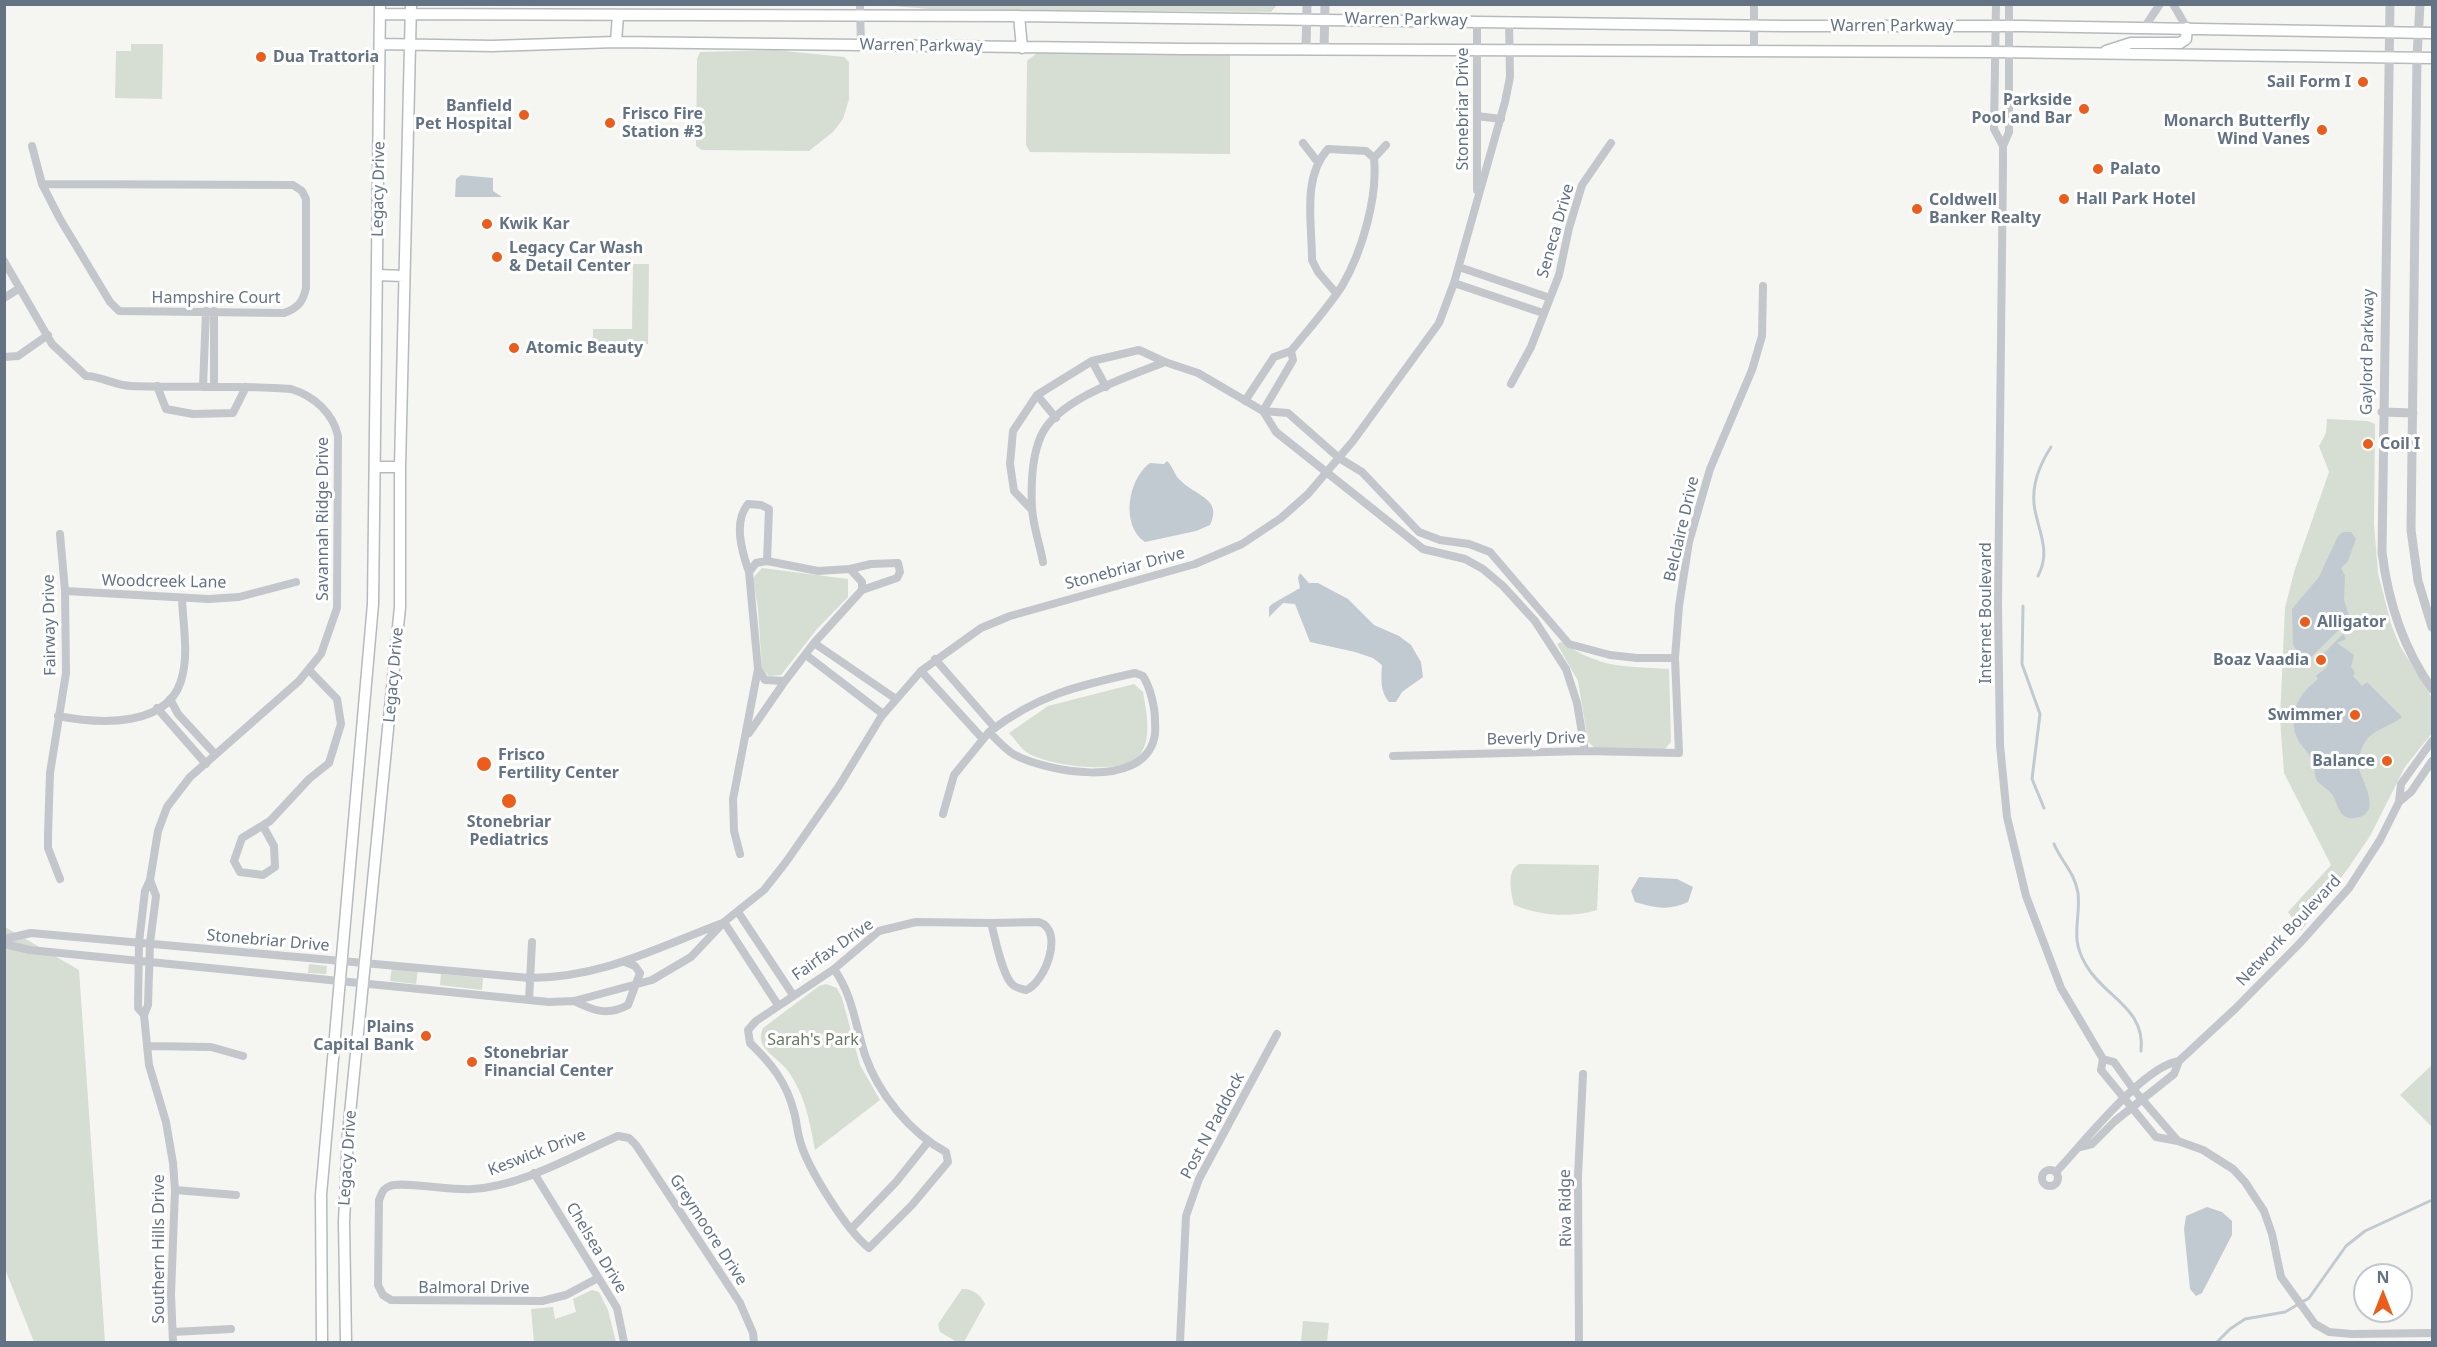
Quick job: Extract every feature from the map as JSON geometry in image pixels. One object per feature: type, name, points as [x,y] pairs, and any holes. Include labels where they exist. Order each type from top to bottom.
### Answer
[{"type":"main road","name":"Warren Parkway","points":[[380,9],[618,15],[860,10],[1019,16],[2187,28],[2433,33]]},
{"type":"main road","name":"Legacy Drive","points":[[322,1342],[321,1195],[339,961],[370,647],[375,467],[380,9]]},
{"type":"main road","name":"Legacy Drive","points":[[346,1342],[344,1222],[348,1134],[365,983],[400,607],[400,467],[411,9]]},
{"type":"main road","points":[[616,42],[618,15]]},
{"type":"main road","points":[[1019,16],[1022,48]]},
{"type":"main road","points":[[2100,53],[2131,43],[2180,43],[2186,39],[2187,28]]},
{"type":"main road","name":"Warren Parkway","points":[[381,44],[483,46],[616,42],[1022,48],[2008,52],[2433,58]]},
{"type":"main road","points":[[377,275],[404,276]]},
{"type":"main road","points":[[375,467],[400,467]]},
{"type":"street","points":[[1306,50],[1307,4]]},
{"type":"street","points":[[1324,50],[1325,4]]},
{"type":"street","points":[[1754,4],[1754,52]]},
{"type":"street","name":"Internet Boulevard","points":[[1995,4],[1994,129],[2003,146]]},
{"type":"street","name":"Internet Boulevard","points":[[2009,4],[2009,132],[2003,146],[1998,605],[2000,745],[2007,817],[2026,896],[2061,988],[2103,1059],[2101,1070],[2130,1109],[2156,1137],[2178,1141],[2203,1150],[2233,1168],[2245,1182],[2264,1211],[2272,1234],[2277,1266],[2287,1287],[2315,1324],[2329,1332],[2352,1334],[2433,1333]]},
{"type":"street","points":[[2144,28],[2160,4]]},
{"type":"street","points":[[2173,4],[2187,28]]},
{"type":"street","name":"Gaylord Parkway","points":[[2390,4],[2381,535],[2386,584],[2401,635],[2433,689]]},
{"type":"street","points":[[2420,4],[2417,57],[2413,548],[2420,590],[2433,627]]},
{"type":"street","points":[[860,10],[861,46]]},
{"type":"street","name":"Stonebriar Drive","points":[[1477,21],[1477,197]]},
{"type":"street","name":"Stonebriar Drive","points":[[4,944],[30,950],[338,979],[529,1000],[574,1001],[666,974],[682,964],[724,922],[764,890],[801,843],[884,714],[921,671],[935,659],[981,628],[1010,616],[1195,564],[1242,544],[1281,518],[1326,473],[1439,323],[1459,267],[1501,119],[1509,77],[1509,21]]},
{"type":"street","points":[[1477,116],[1501,119]]},
{"type":"street","points":[[1304,143],[1317,160]]},
{"type":"street","name":"Seneca Drive","points":[[1511,384],[1531,347],[1559,275],[1582,185],[1611,143]]},
{"type":"street","points":[[1374,158],[1386,145]]},
{"type":"street","name":"Hampshire Court","points":[[32,146],[42,184],[60,219],[116,309],[135,312],[284,313],[301,303],[306,288],[307,205],[299,188],[293,185],[118,182],[42,184]]},
{"type":"street","points":[[1245,401],[1274,357],[1291,351],[1336,293],[1342,285],[1369,221],[1376,178],[1374,158],[1366,151],[1328,148],[1317,160],[1311,176],[1312,260],[1318,272],[1336,293]]},
{"type":"street","name":"Savannah Ridge Drive","points":[[4,261],[58,352],[86,376],[92,375],[120,385],[281,388],[300,392],[315,401],[336,425],[339,449],[338,596],[327,640],[309,670],[282,699],[190,777],[167,807],[158,831],[150,880],[144,891],[138,947]]},
{"type":"street","name":"Seneca Drive","points":[[1459,267],[1550,298]]},
{"type":"street","points":[[1454,283],[1543,313]]},
{"type":"street","name":"Belclaire Drive","points":[[1680,753],[1675,658],[1679,606],[1689,542],[1710,469],[1752,370],[1762,336],[1763,286]]},
{"type":"street","points":[[4,298],[20,288]]},
{"type":"street","points":[[203,387],[210,311]]},
{"type":"street","points":[[210,311],[214,387]]},
{"type":"street","points":[[4,357],[18,356],[48,335]]},
{"type":"street","points":[[1032,510],[1014,491],[1010,464],[1013,431],[1037,395],[1092,361],[1139,350],[1198,373],[1263,411],[1288,413],[1339,458],[1362,472],[1383,491],[1419,532],[1440,540],[1469,544],[1490,552],[1569,644],[1618,656],[1675,658]]},
{"type":"street","points":[[1263,411],[1293,360],[1291,351]]},
{"type":"street","points":[[1092,361],[1106,387]]},
{"type":"street","points":[[1043,562],[1032,510],[1034,468],[1041,435],[1061,412],[1106,387],[1165,362]]},
{"type":"street","points":[[157,386],[166,409],[193,414],[233,413],[246,387]]},
{"type":"street","points":[[1037,395],[1056,418]]},
{"type":"street","points":[[1263,411],[1276,432],[1423,549],[1465,559],[1483,569],[1503,586],[1534,621],[1566,669],[1577,703],[1585,751]]},
{"type":"street","points":[[2382,412],[2413,413]]},
{"type":"street","points":[[740,854],[734,831],[733,799],[747,737],[758,669],[749,572],[741,547],[743,510],[748,504],[761,505],[769,509],[767,561]]},
{"type":"street","name":"Fairway Drive","points":[[60,534],[66,591],[66,674],[50,773],[48,835],[48,848],[60,879]]},
{"type":"street","points":[[747,737],[814,643],[862,590],[897,578],[900,572],[898,564],[871,564],[850,569],[818,571],[767,561],[756,563],[749,572]]},
{"type":"street","points":[[850,569],[862,582],[862,590]]},
{"type":"street","name":"Woodcreek Lane","points":[[66,591],[182,599],[239,597],[296,582]]},
{"type":"street","points":[[58,716],[106,722],[133,719],[170,699],[181,682],[185,663],[182,599]]},
{"type":"street","points":[[814,643],[896,699]]},
{"type":"street","points":[[806,655],[884,714]]},
{"type":"street","points":[[935,659],[992,730],[1011,753],[1043,766],[1103,772],[1127,768],[1139,762],[1155,738],[1155,714],[1146,681],[1143,676],[1135,674],[1086,683],[1048,695],[1024,707],[992,730],[982,738],[954,775],[943,814]]},
{"type":"street","points":[[758,669],[765,680],[785,681]]},
{"type":"street","points":[[263,826],[274,846],[275,867],[263,875],[237,871],[234,855],[242,837],[249,831],[263,826],[309,779],[329,763],[335,747],[341,724],[337,699],[309,670]]},
{"type":"street","points":[[921,671],[982,738]]},
{"type":"street","points":[[170,699],[178,714],[215,754]]},
{"type":"street","points":[[157,708],[206,764]]},
{"type":"street","name":"Network Boulevard","points":[[2399,802],[2400,784],[2433,741]]},
{"type":"street","name":"Beverly Drive","points":[[1393,756],[1585,751],[1680,753]]},
{"type":"street","name":"Network Boulevard","points":[[2080,1147],[2092,1144],[2141,1099],[2174,1074],[2178,1061],[2267,976],[2349,888],[2375,847],[2399,802],[2411,792],[2433,761]]},
{"type":"street","name":"Savannah Ridge Drive","points":[[150,880],[156,896],[150,948]]},
{"type":"street","points":[[738,912],[793,995]]},
{"type":"street","points":[[724,922],[778,1005]]},
{"type":"street","name":"Stonebriar Drive","points":[[4,939],[30,933],[138,947],[366,962],[530,978],[564,978],[625,962],[724,922]]},
{"type":"street","name":"Fairfax Drive","points":[[851,1229],[811,1169],[801,1144],[793,1106],[782,1079],[748,1040],[748,1030],[756,1020],[834,969],[870,937],[897,926],[916,922],[1039,922],[1046,924],[1051,931],[1051,946],[1041,979],[1032,988],[1026,990],[1013,986],[1007,976],[991,923]]},
{"type":"street","points":[[529,1000],[532,942]]},
{"type":"street","name":"Southern Hills Drive","points":[[138,947],[138,1008],[144,1016]]},
{"type":"street","name":"Southern Hills Drive","points":[[150,948],[148,1005],[144,1016],[147,1046],[154,1084],[166,1122],[175,1190],[171,1249],[173,1342]]},
{"type":"street","points":[[625,962],[635,966],[640,973],[638,984]]},
{"type":"street","points":[[834,969],[850,996],[868,1062],[892,1104],[928,1142],[946,1152],[948,1162],[940,1175],[868,1248],[851,1229],[896,1182],[928,1142]]},
{"type":"street","name":"Stonebriar Drive","points":[[574,1001],[594,1011],[615,1013],[628,1005],[638,984]]},
{"type":"street","name":"Post N Paddock","points":[[1179,1342],[1186,1216],[1198,1179],[1277,1034]]},
{"type":"street","points":[[147,1046],[211,1047],[243,1056]]},
{"type":"street","name":"Internet Boulevard","points":[[2103,1059],[2114,1062],[2141,1099],[2178,1141]]},
{"type":"street","name":"Network Boulevard","points":[[2056,1172],[2080,1147],[2082,1140],[2094,1127],[2134,1090],[2167,1062],[2178,1061]]},
{"type":"street","name":"Riva Ridge","points":[[1579,1342],[1578,1176],[1583,1074]]},
{"type":"street","name":"Keswick Drive","points":[[383,1294],[378,1285],[379,1200],[384,1190],[392,1185],[474,1190],[502,1184],[534,1173],[618,1136],[629,1138]]},
{"type":"street","name":"Greymoore Drive","points":[[629,1138],[636,1144],[740,1303],[753,1333],[754,1342]]},
{"type":"street","name":"Chelsea Drive","points":[[534,1173],[616,1308],[624,1342]]},
{"type":"street","points":[[175,1190],[236,1195]]},
{"type":"street","name":"Balmoral Drive","points":[[383,1294],[391,1300],[409,1301],[447,1299],[542,1301],[566,1295],[598,1278]]},
{"type":"street","points":[[172,1332],[231,1329]]},
{"type":"green space","points":[[882,5],[1277,5],[1271,12],[929,9]]},
{"type":"green space","points":[[131,44],[163,44],[162,99],[115,98],[116,51],[131,51]]},
{"type":"green space","points":[[775,50],[844,57],[849,62],[849,99],[843,119],[833,132],[809,151],[702,150],[696,146],[697,59],[700,52]]},
{"type":"green space","points":[[1037,53],[1230,55],[1230,154],[1030,152],[1026,145],[1027,61]]},
{"type":"green space","points":[[633,264],[649,264],[648,344],[593,344],[593,329],[632,329]]},
{"type":"green space","points":[[2327,419],[2368,421],[2375,424],[2374,524],[2378,573],[2391,624],[2400,646],[2432,698],[2432,733],[2405,767],[2370,836],[2301,931],[2288,912],[2331,865],[2284,773],[2280,719],[2285,608],[2294,572],[2329,472],[2319,446],[2326,433]]},
{"type":"green space","points":[[762,568],[848,579],[848,597],[817,629],[781,675],[769,676],[762,669],[758,609],[753,578]]},
{"type":"green space","points":[[1561,642],[1601,662],[1669,669],[1671,742],[1664,750],[1595,748],[1588,742],[1578,681],[1557,644]]},
{"type":"green space","points":[[1134,684],[1143,692],[1147,733],[1146,742],[1139,756],[1130,762],[1117,766],[1085,767],[1052,762],[1028,753],[1009,733],[1048,706]]},
{"type":"green space","points":[[1519,864],[1599,865],[1597,910],[1556,915],[1535,912],[1514,905],[1511,877],[1515,867]]},
{"type":"green space","points":[[5,927],[79,970],[105,1342],[34,1342],[5,1269]]},
{"type":"green space","points":[[309,964],[327,966],[326,974],[308,973]]},
{"type":"green space","points":[[392,967],[418,970],[416,984],[390,981]]},
{"type":"green space","points":[[441,974],[483,978],[482,990],[440,985]]},
{"type":"green space","name":"Sarah's Park","points":[[826,984],[837,988],[842,998],[860,1065],[880,1100],[815,1150],[809,1119],[799,1090],[788,1071],[764,1047],[761,1035],[763,1028],[819,986]]},
{"type":"green space","points":[[2432,1065],[2432,1127],[2400,1095]]},
{"type":"green space","points":[[962,1289],[976,1293],[985,1304],[964,1342],[957,1342],[940,1332],[938,1324]]},
{"type":"green space","points":[[592,1290],[599,1292],[608,1310],[616,1342],[534,1342],[531,1309],[553,1307],[555,1319],[576,1312],[573,1299]]},
{"type":"green space","points":[[1303,1321],[1329,1323],[1327,1342],[1301,1342]]},
{"type":"shaded area","points":[[461,175],[493,178],[493,191],[502,197],[455,197],[456,179]]},
{"type":"shaded area","points":[[1167,461],[1180,480],[1206,498],[1213,509],[1213,516],[1210,525],[1196,531],[1145,542],[1132,525],[1130,502],[1132,491],[1142,470],[1150,463],[1164,464]]},
{"type":"shaded area","points":[[2343,532],[2351,532],[2356,539],[2348,561],[2341,568],[2345,576],[2344,600],[2350,619],[2304,664],[2293,644],[2292,609],[2319,577],[2338,536]]},
{"type":"shaded area","points":[[1300,573],[1309,583],[1318,583],[1348,599],[1374,625],[1399,636],[1411,645],[1421,662],[1423,677],[1402,692],[1396,702],[1389,702],[1381,680],[1382,665],[1373,658],[1310,642],[1295,604],[1283,603],[1269,617],[1269,607],[1272,604],[1300,588],[1298,578]]},
{"type":"shaded area","points":[[2343,634],[2346,639],[2337,643],[2354,655],[2351,667],[2355,673],[2353,676],[2362,686],[2367,682],[2402,717],[2372,734],[2363,745],[2359,768],[2370,804],[2364,815],[2355,818],[2342,814],[2332,794],[2317,780],[2314,765],[2297,739],[2294,725],[2295,709],[2299,699],[2318,679],[2316,676],[2327,667],[2328,660],[2321,656]]},
{"type":"shaded area","points":[[1639,877],[1677,879],[1693,887],[1688,902],[1675,907],[1662,908],[1635,902],[1631,891]]},
{"type":"shaded area","points":[[2207,1207],[2222,1212],[2232,1221],[2232,1235],[2202,1293],[2196,1296],[2190,1289],[2184,1229],[2186,1216]]},
{"type":"waterway","points":[[2038,576],[2042,567],[2044,549],[2034,504],[2034,489],[2040,467],[2051,447]]},
{"type":"waterway","points":[[2023,606],[2022,664],[2040,714],[2032,779],[2044,808]]},
{"type":"waterway","points":[[2054,844],[2071,873],[2078,893],[2077,937],[2081,955],[2094,976],[2131,1013],[2141,1036],[2141,1051]]},
{"type":"waterway","points":[[2217,1342],[2245,1319],[2285,1312],[2309,1298],[2346,1246],[2365,1231],[2432,1200]]},
{"type":"place","name":"Dua Trattoria","points":[[261,57]]},
{"type":"place","name":"Sail Form I","points":[[2363,82]]},
{"type":"place","name":"Parkside Pool and Bar","points":[[2084,109]]},
{"type":"place","name":"Banfield Pet Hospital","points":[[524,115]]},
{"type":"place","name":"Frisco Fire Station #3","points":[[610,123]]},
{"type":"place","name":"Monarch Butterfly Wind Vanes","points":[[2322,130]]},
{"type":"place","name":"Palato","points":[[2098,169]]},
{"type":"place","name":"Hall Park Hotel","points":[[2064,199]]},
{"type":"place","name":"Coldwell Banker Realty","points":[[1917,209]]},
{"type":"place","name":"Kwik Kar","points":[[487,224]]},
{"type":"place","name":"Legacy Car Wash & Detail Center","points":[[497,257]]},
{"type":"place","name":"Atomic Beauty","points":[[514,348]]},
{"type":"place","name":"Coil I","points":[[2368,444]]},
{"type":"place","name":"Alligator","points":[[2305,622]]},
{"type":"place","name":"Boaz Vaadia","points":[[2321,660]]},
{"type":"place","name":"Swimmer","points":[[2355,715]]},
{"type":"place","name":"Balance","points":[[2387,761]]},
{"type":"place","name":"Frisco Fertility Center","points":[[484,764]]},
{"type":"place","name":"Stonebriar Pediatrics","points":[[509,801]]},
{"type":"place","name":"Plains Capital Bank","points":[[426,1036]]},
{"type":"place","name":"Stonebriar Financial Center","points":[[472,1062]]}]
